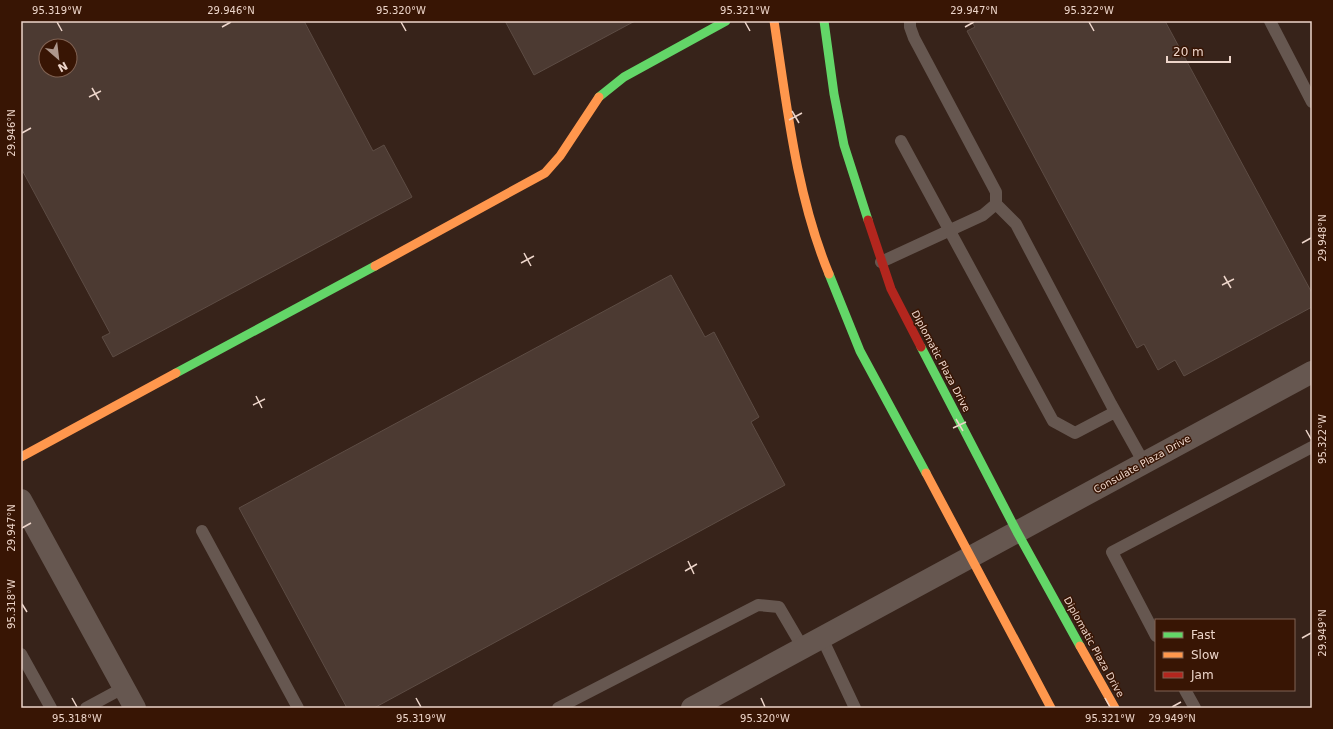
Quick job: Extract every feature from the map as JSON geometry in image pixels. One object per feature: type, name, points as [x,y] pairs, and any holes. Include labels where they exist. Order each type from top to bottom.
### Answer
[{"type":"street","points":[[21,457],[531,182],[545,173],[560,156],[596,100],[608,88],[624,77],[726,21]]},
{"type":"street","points":[[774,21],[793,148],[805,199],[825,265],[860,351],[1052,708]]},
{"type":"street","name":"Diplomatic Plaza Drive","points":[[824,21],[834,94],[844,145],[891,289],[1017,532],[1115,708]]},
{"type":"street","name":"Consulate Plaza Drive","points":[[692,708],[1312,372]]},
{"type":"street","points":[[21,500],[135,708]]},
{"type":"lane","points":[[910,21],[910,27],[914,38],[996,192],[996,204],[1016,224],[1115,412],[1144,463]]},
{"type":"lane","points":[[1270,21],[1312,102]]},
{"type":"lane","points":[[901,142],[1053,422],[1075,433],[1115,412]]},
{"type":"lane","points":[[882,262],[983,215],[996,204]]},
{"type":"lane","points":[[1155,634],[1112,552],[1312,447]]},
{"type":"lane","points":[[202,531],[298,708]]},
{"type":"lane","points":[[558,708],[758,605],[779,607],[802,648]]},
{"type":"lane","points":[[822,638],[855,708]]},
{"type":"lane","points":[[21,654],[50,708]]},
{"type":"lane","points":[[86,708],[124,688]]},
{"type":"lane","points":[[1186,691],[1195,708]]},
{"type":"building","points":[[21,21],[304,21],[373,151],[384,145],[412,197],[113,357],[102,337],[110,333],[21,168]]},
{"type":"building","points":[[505,21],[635,21],[534,75]]},
{"type":"building","points":[[971,21],[1165,21],[1312,293],[1312,307],[1184,376],[1175,360],[1158,370],[1144,344],[1137,348],[1060,205],[967,31],[975,27]]},
{"type":"building","points":[[671,275],[705,337],[714,332],[759,417],[751,422],[785,485],[374,708],[347,708],[239,508]]},
{"type":"traffic: fast","points":[[599,97],[624,77],[726,21]]},
{"type":"traffic: fast","points":[[824,21],[834,94],[844,145],[868,220]]},
{"type":"traffic: fast","points":[[176,373],[375,266]]},
{"type":"traffic: fast","points":[[829,274],[860,351],[926,473]]},
{"type":"traffic: fast","points":[[921,347],[1017,532],[1080,646]]},
{"type":"traffic: slow","points":[[774,21],[794,149],[808,213],[829,274]]},
{"type":"traffic: slow","points":[[375,266],[545,173],[560,156],[599,97]]},
{"type":"traffic: slow","points":[[21,457],[176,373]]},
{"type":"traffic: slow","points":[[926,473],[1051,708]]},
{"type":"traffic: slow","points":[[1080,646],[1115,708]]},
{"type":"traffic: jam","points":[[868,220],[891,289],[921,347]]}]
